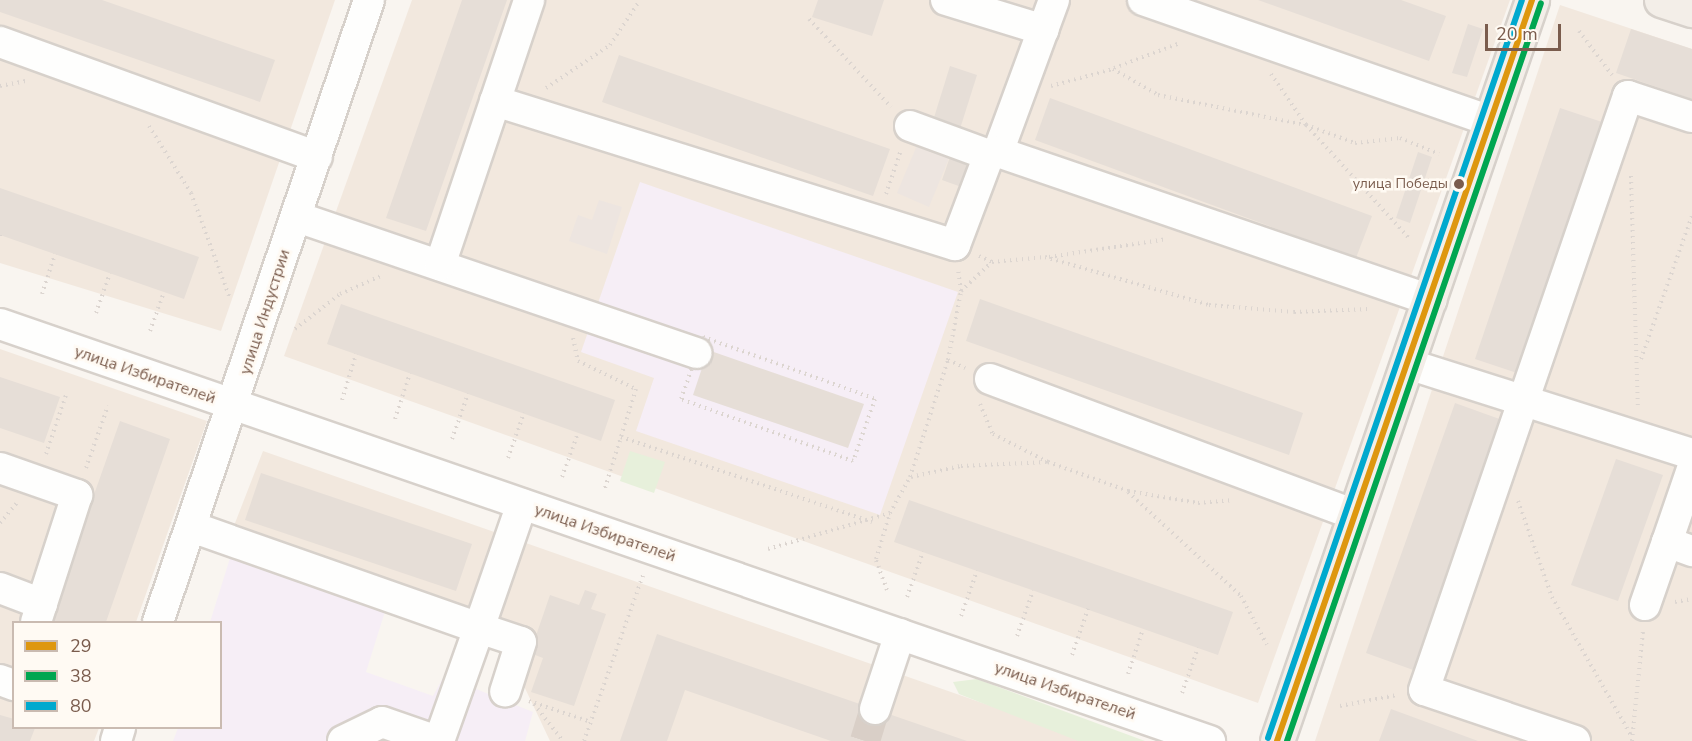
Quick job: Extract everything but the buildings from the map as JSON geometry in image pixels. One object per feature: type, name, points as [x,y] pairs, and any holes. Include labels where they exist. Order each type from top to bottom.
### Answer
[{"type":"main road","points":[[1277,741],[1431,300],[1532,0]]},
{"type":"main road","points":[[1661,0],[1692,10]]},
{"type":"street","name":"улица Индустрии","points":[[158,621],[234,405],[369,0]]},
{"type":"street","points":[[430,262],[505,105],[529,0]]},
{"type":"street","points":[[946,0],[1044,30]]},
{"type":"street","points":[[505,105],[955,245],[1024,82],[1054,0]]},
{"type":"street","points":[[1143,0],[1491,122]]},
{"type":"street","points":[[0,42],[317,157]]},
{"type":"street","points":[[1575,741],[1424,690],[1628,96],[1692,117]]},
{"type":"street","points":[[910,126],[1431,300]]},
{"type":"street","points":[[297,217],[697,353]]},
{"type":"street","name":"улица Избирателей","points":[[0,324],[1210,741]]},
{"type":"street","points":[[1408,364],[1692,454]]},
{"type":"street","points":[[975,380],[1356,515]]},
{"type":"street","points":[[0,468],[77,495],[39,613],[0,588]]},
{"type":"street","points":[[1645,605],[1679,546],[1692,469]]},
{"type":"street","points":[[343,741],[382,722],[438,741],[522,504]]},
{"type":"street","points":[[192,527],[521,642],[519,697]]},
{"type":"street","points":[[876,709],[900,634]]},
{"type":"path","points":[[505,105],[610,45],[640,0]]},
{"type":"path","points":[[809,20],[910,126],[877,220]]},
{"type":"path","points":[[1024,82],[1055,87],[1232,31],[1306,125],[1409,237]]},
{"type":"path","points":[[1579,31],[1628,96]]},
{"type":"path","points":[[1113,69],[1158,95],[1306,125],[1355,143],[1400,138],[1439,154]]},
{"type":"path","points":[[125,87],[191,193],[229,296]]},
{"type":"path","points":[[1631,166],[1642,392],[1632,435]]},
{"type":"path","points":[[1639,363],[1692,216]]},
{"type":"path","points":[[961,291],[993,262],[1045,257],[1170,238]]},
{"type":"path","points":[[887,590],[876,559],[890,513],[910,477],[954,340],[961,291],[955,245]]},
{"type":"path","points":[[42,294],[56,254]]},
{"type":"path","points":[[1045,257],[1209,305],[1294,312],[1373,308]]},
{"type":"path","points":[[295,328],[340,294],[430,262]]},
{"type":"path","points":[[96,312],[110,273]]},
{"type":"path","points":[[150,331],[164,292]]},
{"type":"path","points":[[579,311],[571,348],[578,362],[636,389],[604,491]]},
{"type":"path","points":[[703,337],[875,399],[853,461],[681,399],[697,353],[703,337]]},
{"type":"path","points":[[342,400],[356,354]]},
{"type":"path","points":[[395,419],[410,373]]},
{"type":"path","points":[[975,380],[993,434],[1048,462],[1128,491],[1198,503],[1242,499]]},
{"type":"path","points":[[37,481],[67,392]]},
{"type":"path","points":[[452,439],[468,394]]},
{"type":"path","points":[[77,495],[108,406]]},
{"type":"path","points":[[508,458],[524,414]]},
{"type":"path","points":[[562,477],[578,433]]},
{"type":"path","points":[[621,438],[872,522]]},
{"type":"path","points":[[1503,459],[1552,597],[1632,739]]},
{"type":"path","points":[[910,477],[961,466],[1048,462]]},
{"type":"path","points":[[1128,491],[1241,596],[1267,645]]},
{"type":"path","points":[[768,549],[872,522],[890,513]]},
{"type":"path","points":[[907,597],[923,552]]},
{"type":"path","points":[[961,616],[977,571]]},
{"type":"path","points":[[584,741],[638,590]]},
{"type":"path","points":[[1017,636],[1033,591]]},
{"type":"path","points":[[1632,739],[1645,605]]},
{"type":"path","points":[[1072,655],[1088,609]]},
{"type":"path","points":[[1128,674],[1143,629]]},
{"type":"path","points":[[1182,693],[1198,648]]},
{"type":"path","points":[[1340,706],[1424,690]]},
{"type":"path","points":[[519,697],[591,722]]},
{"type":"path","points":[[519,697],[563,741]]},
{"type":"shaded area","points":[[0,0],[335,0],[221,331],[0,263]]},
{"type":"shaded area","points":[[412,0],[1510,0],[1258,703],[284,356]]},
{"type":"shaded area","points":[[1560,5],[1692,49],[1692,741],[1315,741]]},
{"type":"shaded area","points":[[920,138],[952,151],[929,207],[897,193]]},
{"type":"shaded area","points":[[640,182],[958,292],[880,515],[636,431],[654,378],[581,352]]},
{"type":"shaded area","points":[[599,200],[622,207],[607,254],[569,241],[578,215],[592,220]]},
{"type":"shaded area","points":[[0,349],[207,421],[136,621],[12,621],[12,729],[99,729],[94,741],[0,741]]},
{"type":"shaded area","points":[[263,451],[1091,741],[550,741],[505,646],[230,536]]},
{"type":"shaded area","points":[[231,555],[387,605],[366,672],[433,696],[444,676],[533,712],[525,741],[173,741],[178,729],[222,729],[222,621],[210,621]]},
{"type":"green space","points":[[630,451],[665,462],[654,493],[620,481]]},
{"type":"green space","points":[[977,679],[1145,741],[1078,741],[959,694],[953,682]]},
{"type":"tunnel","points":[[865,741],[875,709]]},
{"type":"transit line","name":"80","points":[[1268,738],[1522,0]]},
{"type":"transit line","name":"29","points":[[1277,741],[1532,0]]},
{"type":"transit line","name":"38","points":[[1287,741],[1541,3]]},
{"type":"place","name":"улица Победы","points":[[1459,184]]}]
